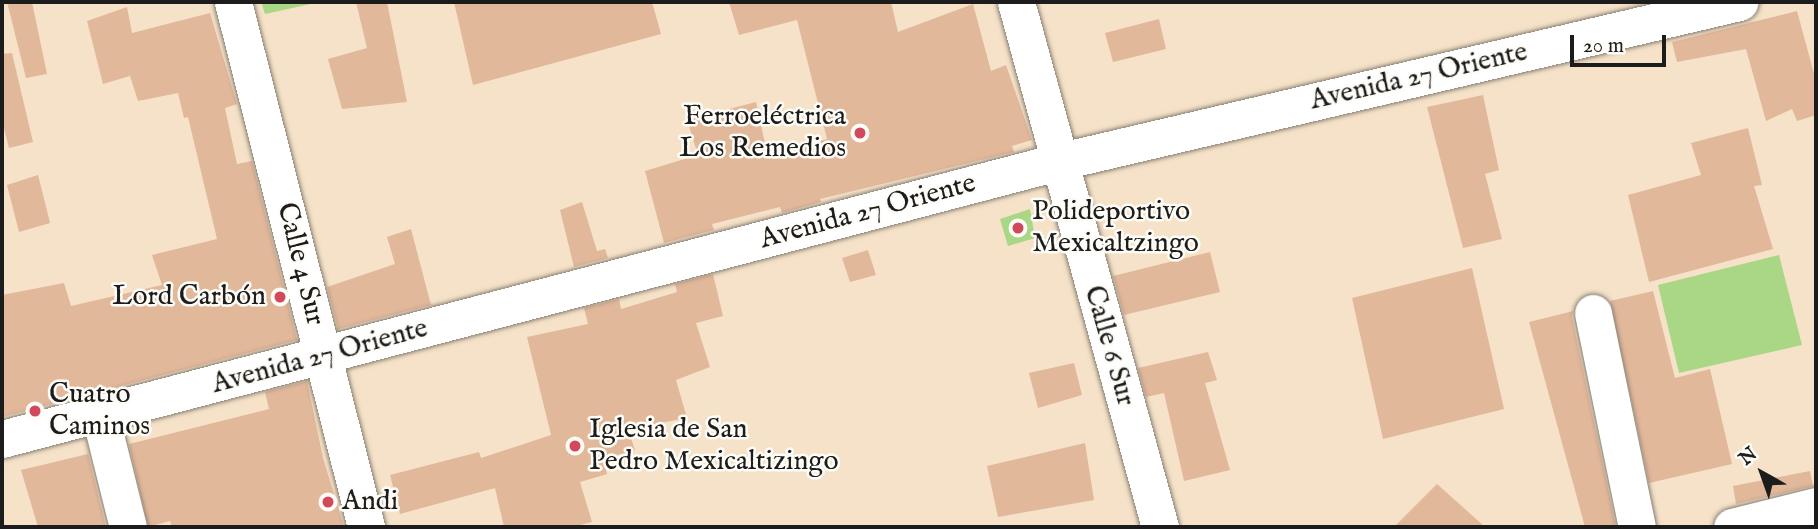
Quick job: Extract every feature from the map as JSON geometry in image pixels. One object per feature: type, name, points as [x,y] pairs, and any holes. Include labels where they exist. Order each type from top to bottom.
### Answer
[{"type":"street","name":"Calle 4 Sur","points":[[233,2],[366,527]]},
{"type":"street","name":"Calle 6 Sur","points":[[1016,2],[1057,163],[1160,527]]},
{"type":"street","name":"Avenida 27 Oriente","points":[[2,439],[1057,163],[1739,2]]},
{"type":"street","points":[[1593,313],[1637,527]]},
{"type":"street","points":[[100,415],[128,527]]},
{"type":"street","points":[[1732,527],[1816,506]]},
{"type":"green space","points":[[261,2],[320,2],[265,14]]},
{"type":"green space","name":"Polideportivo Mexicaltzingo","points":[[1030,209],[1035,238],[1008,246],[1000,219]]},
{"type":"green space","points":[[1779,255],[1802,345],[1679,373],[1658,285]]},
{"type":"building","points":[[7,2],[32,2],[47,74],[26,78]]},
{"type":"building","points":[[356,2],[387,2],[407,102],[342,109],[328,59],[367,48]]},
{"type":"building","points":[[454,2],[652,2],[661,34],[473,85]]},
{"type":"building","points":[[729,2],[891,2],[898,32],[973,4],[991,71],[1006,65],[1032,140],[1012,146],[1014,152],[820,199],[821,202],[782,213],[780,207],[712,224],[714,230],[664,243],[645,171],[698,155],[687,120],[756,102],[768,157],[827,139],[797,20],[739,35]]},
{"type":"building","points":[[127,7],[132,33],[210,13],[237,104],[225,108],[237,164],[252,161],[297,340],[2,417],[2,295],[64,283],[71,306],[162,285],[152,255],[217,239],[188,117],[184,118],[178,93],[138,101],[130,76],[103,84],[87,21]]},
{"type":"building","points":[[1797,11],[1816,81],[1816,115],[1797,121],[1792,109],[1766,121],[1746,49],[1677,62],[1672,42]]},
{"type":"building","points":[[1159,19],[1166,49],[1113,62],[1105,33]]},
{"type":"building","points":[[12,53],[33,142],[9,148],[2,120],[2,54]]},
{"type":"building","points":[[1483,95],[1499,170],[1485,174],[1502,239],[1463,248],[1427,107]]},
{"type":"building","points":[[1748,128],[1762,185],[1754,186],[1773,249],[1649,282],[1628,195],[1701,175],[1691,143]]},
{"type":"building","points":[[38,175],[50,223],[19,232],[7,185]]},
{"type":"building","points":[[582,202],[597,251],[605,249],[608,258],[574,267],[560,210]]},
{"type":"building","points":[[411,229],[431,305],[338,329],[327,287],[395,264],[387,237]]},
{"type":"building","points":[[868,250],[876,275],[850,282],[842,258]]},
{"type":"building","points":[[1210,252],[1220,292],[1124,315],[1113,276]]},
{"type":"building","points":[[1472,268],[1504,409],[1383,439],[1352,298]]},
{"type":"building","points":[[713,274],[723,316],[696,323],[710,367],[676,380],[687,418],[628,429],[635,450],[603,459],[607,474],[580,482],[592,522],[573,527],[504,527],[495,488],[400,514],[390,475],[479,452],[481,458],[551,435],[527,337],[588,324],[584,308],[619,299],[621,309],[677,292],[675,284]]},
{"type":"building","points":[[1653,291],[1675,378],[1710,369],[1732,464],[1649,483],[1610,301]]},
{"type":"building","points":[[1573,311],[1572,317],[1616,527],[1585,527],[1529,322]]},
{"type":"building","points":[[1208,352],[1217,380],[1205,383],[1230,470],[1184,481],[1164,393],[1146,397],[1138,368]]},
{"type":"building","points":[[1074,363],[1082,395],[1038,408],[1029,373]]},
{"type":"building","points":[[307,381],[323,458],[344,527],[172,527],[170,521],[148,527],[129,444],[269,409],[265,392]]},
{"type":"building","points":[[1085,443],[1094,500],[998,517],[987,466]]},
{"type":"building","points":[[88,454],[106,527],[38,527],[21,470]]},
{"type":"building","points":[[1810,471],[1813,486],[1736,504],[1733,486]]},
{"type":"building","points":[[1437,484],[1485,527],[1394,527]]},
{"type":"place","name":"Ferroeléctrica Los Remedios","points":[[860,133]]},
{"type":"place","name":"Polideportivo Mexicaltzingo","points":[[1018,228]]},
{"type":"place","name":"Lord Carbón","points":[[280,297]]},
{"type":"place","name":"Cuatro Caminos","points":[[35,411]]},
{"type":"place","name":"Iglesia de San Pedro Mexicaltizingo","points":[[575,446]]},
{"type":"place","name":"Andi","points":[[328,502]]}]
